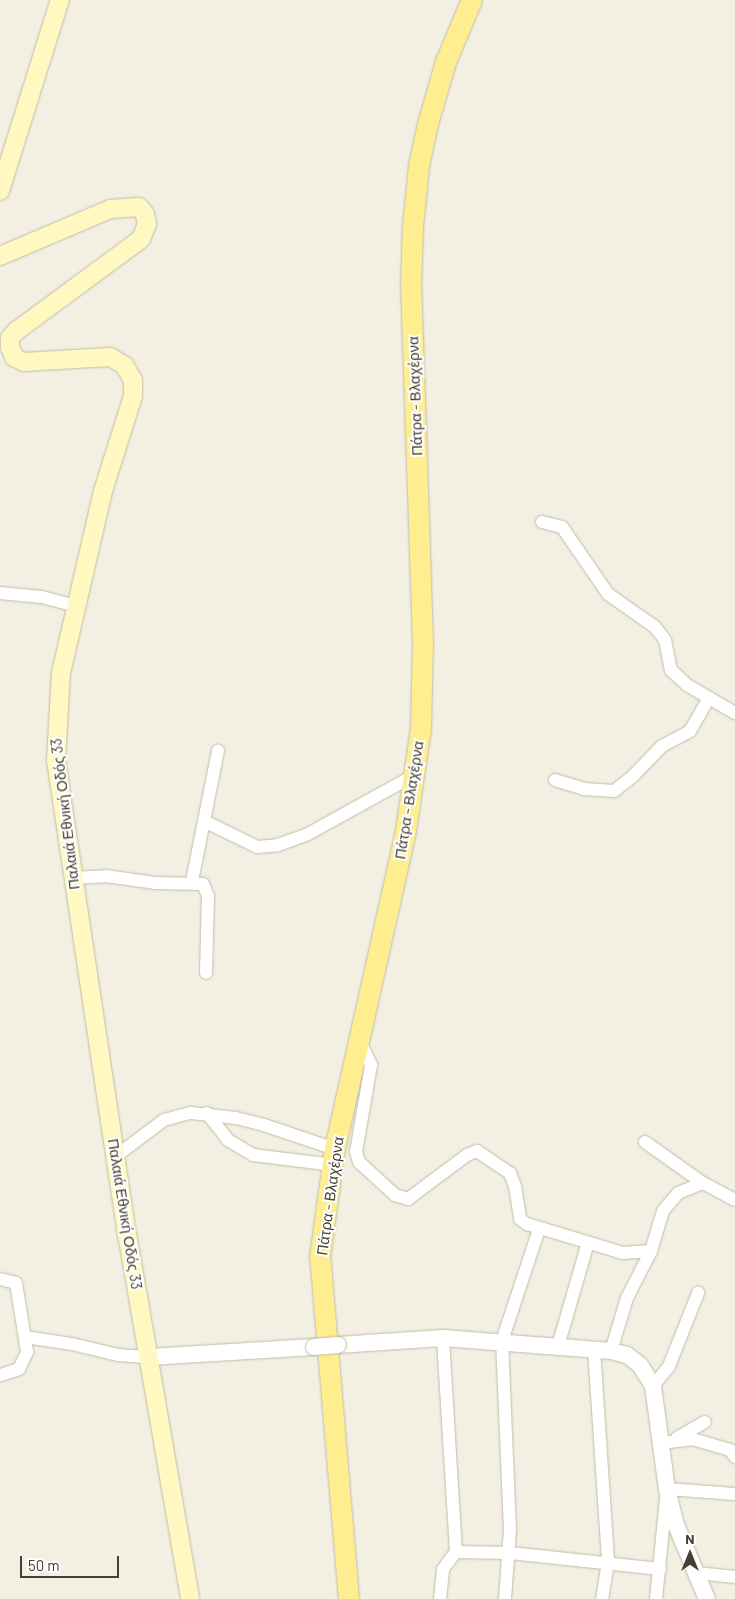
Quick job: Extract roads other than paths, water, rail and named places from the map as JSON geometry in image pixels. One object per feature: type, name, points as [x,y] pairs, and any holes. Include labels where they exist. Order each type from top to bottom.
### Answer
[{"type":"main road","points":[[0,190],[60,0]]},
{"type":"main road","name":"Πάτρα - Βλαχέρνα","points":[[349,1599],[321,1297],[320,1257],[334,1157],[405,837],[421,729],[423,643],[411,287],[413,226],[419,166],[428,124],[446,62],[472,0]]},
{"type":"main road","name":"Παλαιά Εθνική Οδός 33","points":[[0,256],[110,209],[130,206],[139,207],[145,214],[147,224],[142,239],[16,330],[10,338],[14,357],[24,362],[110,357],[124,365],[133,380],[133,396],[103,491],[76,606],[62,673],[55,740],[72,878],[190,1599]]},
{"type":"street","points":[[542,522],[562,527],[608,594],[655,627],[665,640],[671,670],[687,685],[735,713]]},
{"type":"street","points":[[0,593],[42,597],[76,606]]},
{"type":"street","points":[[555,780],[584,789],[614,791],[633,776],[662,746],[690,731],[709,698]]},
{"type":"street","points":[[192,881],[218,752]]},
{"type":"street","points":[[204,821],[257,847],[278,845],[308,834],[415,776]]},
{"type":"street","points":[[72,878],[106,876],[171,884],[192,881],[203,884],[208,896],[206,973]]},
{"type":"street","points":[[359,1039],[372,1065],[356,1144],[359,1162],[394,1195],[408,1199],[467,1155],[477,1151],[510,1173],[515,1186],[520,1219],[539,1229],[623,1253],[651,1251]]},
{"type":"street","points":[[116,1156],[164,1120],[177,1115],[206,1113],[264,1125],[334,1157]]},
{"type":"street","points":[[206,1113],[228,1140],[253,1156],[334,1157]]},
{"type":"street","points":[[645,1142],[704,1183],[735,1200]]},
{"type":"street","points":[[611,1351],[627,1298],[651,1251],[663,1211],[678,1193],[704,1183]]},
{"type":"street","points":[[505,1599],[510,1553],[502,1341],[539,1229]]},
{"type":"street","points":[[558,1346],[588,1243]]},
{"type":"street","points":[[0,1279],[16,1283],[26,1337],[25,1362],[19,1369],[0,1374]]},
{"type":"street","points":[[653,1386],[669,1366],[698,1293]]},
{"type":"street","points":[[26,1337],[72,1344],[118,1355],[149,1357],[443,1338],[594,1349],[627,1355],[640,1364],[653,1386],[667,1442],[668,1490],[656,1599]]},
{"type":"street","points":[[440,1599],[443,1569],[456,1552],[443,1338]]},
{"type":"street","points":[[594,1349],[608,1562],[602,1599]]},
{"type":"street","points":[[667,1442],[705,1422]]},
{"type":"street","points":[[667,1442],[692,1439],[730,1450],[735,1457]]},
{"type":"street","points":[[668,1490],[735,1494]]},
{"type":"street","points":[[668,1490],[676,1525],[707,1599]]},
{"type":"street","points":[[456,1552],[510,1553],[660,1569]]},
{"type":"street","points":[[697,1573],[735,1577]]}]
